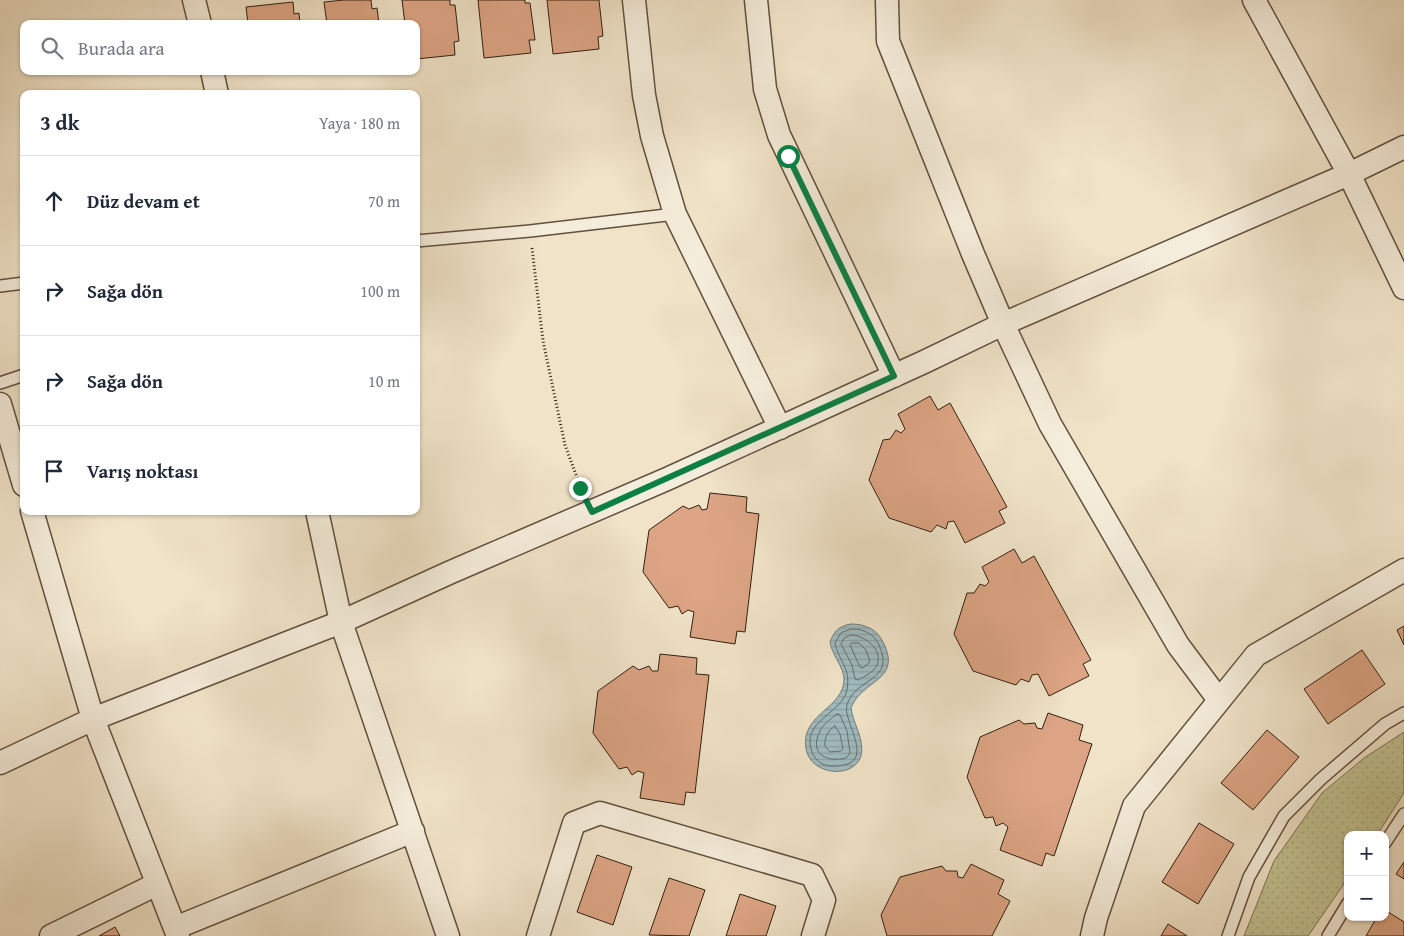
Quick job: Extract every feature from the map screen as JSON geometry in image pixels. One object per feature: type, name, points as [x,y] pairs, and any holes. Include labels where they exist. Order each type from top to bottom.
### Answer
[{"type":"street","points":[[194,0],[199,20]]},
{"type":"street","points":[[634,0],[646,103],[663,176],[675,214],[780,428]]},
{"type":"street","points":[[756,0],[765,89],[779,135],[894,376]]},
{"type":"street","points":[[887,0],[888,42],[1003,324],[1055,432],[1178,644],[1219,700]]},
{"type":"street","points":[[1254,0],[1349,174],[1404,288]]},
{"type":"street","points":[[213,75],[216,90]]},
{"type":"street","points":[[0,763],[93,720],[341,622],[592,512],[894,376],[1003,324],[1349,174],[1404,147]]},
{"type":"street","points":[[0,404],[20,472]]},
{"type":"street","points":[[33,515],[93,720],[176,932],[413,831]]},
{"type":"street","points":[[318,515],[341,622],[448,936]]},
{"type":"street","points":[[1092,936],[1096,918],[1134,806],[1256,654],[1404,570]]},
{"type":"street","points":[[538,936],[574,823],[600,813],[812,875],[824,900],[813,936]]},
{"type":"street","points":[[51,936],[157,884]]},
{"type":"lane","points":[[420,241],[530,231],[675,214]]},
{"type":"lane","points":[[0,286],[20,284]]},
{"type":"lane","points":[[0,383],[20,376]]},
{"type":"lane","points":[[1228,936],[1249,877],[1284,816],[1321,779],[1385,724],[1404,713]]},
{"type":"lane","points":[[1389,837],[1404,814]]},
{"type":"lane","points":[[1328,936],[1344,910]]},
{"type":"path","points":[[530,231],[543,341],[565,446],[580,488],[592,512]]},
{"type":"green space","points":[[1404,732],[1404,793],[1380,831],[1344,831],[1344,884],[1308,936],[1244,936],[1274,861],[1322,793],[1364,758]]},
{"type":"water","points":[[851,624],[866,626],[880,637],[888,655],[888,665],[879,679],[856,698],[851,708],[860,738],[861,756],[857,763],[850,768],[842,771],[833,771],[816,765],[810,758],[806,749],[806,737],[810,727],[838,697],[842,688],[843,674],[830,642],[838,630],[843,626]]},
{"type":"building","points":[[371,0],[372,9],[377,8],[378,20],[326,20],[324,2]]},
{"type":"building","points":[[402,0],[450,0],[450,5],[455,5],[459,41],[454,42],[455,55],[420,59],[420,20],[404,20]]},
{"type":"building","points":[[478,0],[525,0],[525,3],[530,3],[535,40],[529,40],[531,53],[484,58]]},
{"type":"building","points":[[547,0],[599,0],[603,36],[598,37],[599,49],[553,54]]},
{"type":"building","points":[[293,2],[294,14],[299,13],[300,20],[248,20],[246,7]]},
{"type":"building","points":[[930,396],[938,410],[950,403],[1007,507],[999,511],[1005,523],[965,543],[954,521],[948,522],[946,529],[937,525],[931,532],[889,518],[869,480],[883,440],[890,439],[896,430],[901,433],[905,429],[898,414]]},
{"type":"building","points":[[710,493],[747,497],[746,512],[759,514],[745,632],[737,631],[735,644],[690,637],[694,612],[688,610],[682,614],[678,606],[669,608],[643,572],[649,530],[683,506],[689,509],[699,505],[702,510],[707,509]]},
{"type":"building","points":[[1014,549],[1022,563],[1034,556],[1091,660],[1083,664],[1089,676],[1049,696],[1038,674],[1032,675],[1029,682],[1021,679],[1016,685],[973,671],[954,634],[967,593],[974,593],[980,584],[985,586],[989,582],[982,567]]},
{"type":"building","points":[[1404,626],[1404,645],[1397,630]]},
{"type":"building","points":[[1362,650],[1385,684],[1328,724],[1304,689]]},
{"type":"building","points":[[660,654],[697,658],[696,674],[709,675],[695,793],[686,792],[684,805],[640,798],[644,773],[638,771],[632,775],[627,767],[619,769],[593,733],[598,691],[633,666],[639,670],[649,666],[652,671],[658,671]]},
{"type":"building","points":[[1048,713],[1083,725],[1079,740],[1092,744],[1054,856],[1046,853],[1042,866],[1000,850],[1008,827],[1003,823],[996,826],[993,817],[985,818],[967,777],[980,737],[1019,720],[1024,724],[1035,723],[1037,728],[1042,729]]},
{"type":"building","points":[[1267,730],[1299,757],[1253,810],[1221,783]]},
{"type":"building","points":[[1199,823],[1234,844],[1198,904],[1162,882]]},
{"type":"building","points":[[597,855],[632,867],[613,925],[577,912]]},
{"type":"building","points":[[1404,862],[1404,879],[1396,874]]},
{"type":"building","points":[[971,864],[1004,880],[998,894],[1010,901],[992,936],[887,936],[881,915],[900,877],[942,866],[946,871],[957,871],[958,877],[963,878]]},
{"type":"building","points":[[669,878],[705,890],[689,936],[649,935]]},
{"type":"building","points":[[740,894],[776,906],[766,936],[726,936]]},
{"type":"building","points":[[1389,913],[1404,922],[1404,936],[1366,936],[1375,921],[1389,921]]},
{"type":"building","points":[[1168,924],[1187,936],[1161,936]]},
{"type":"building","points":[[115,927],[120,936],[99,936]]},
{"type":"route","points":[[580,488],[592,512],[894,376],[788,156]]}]
